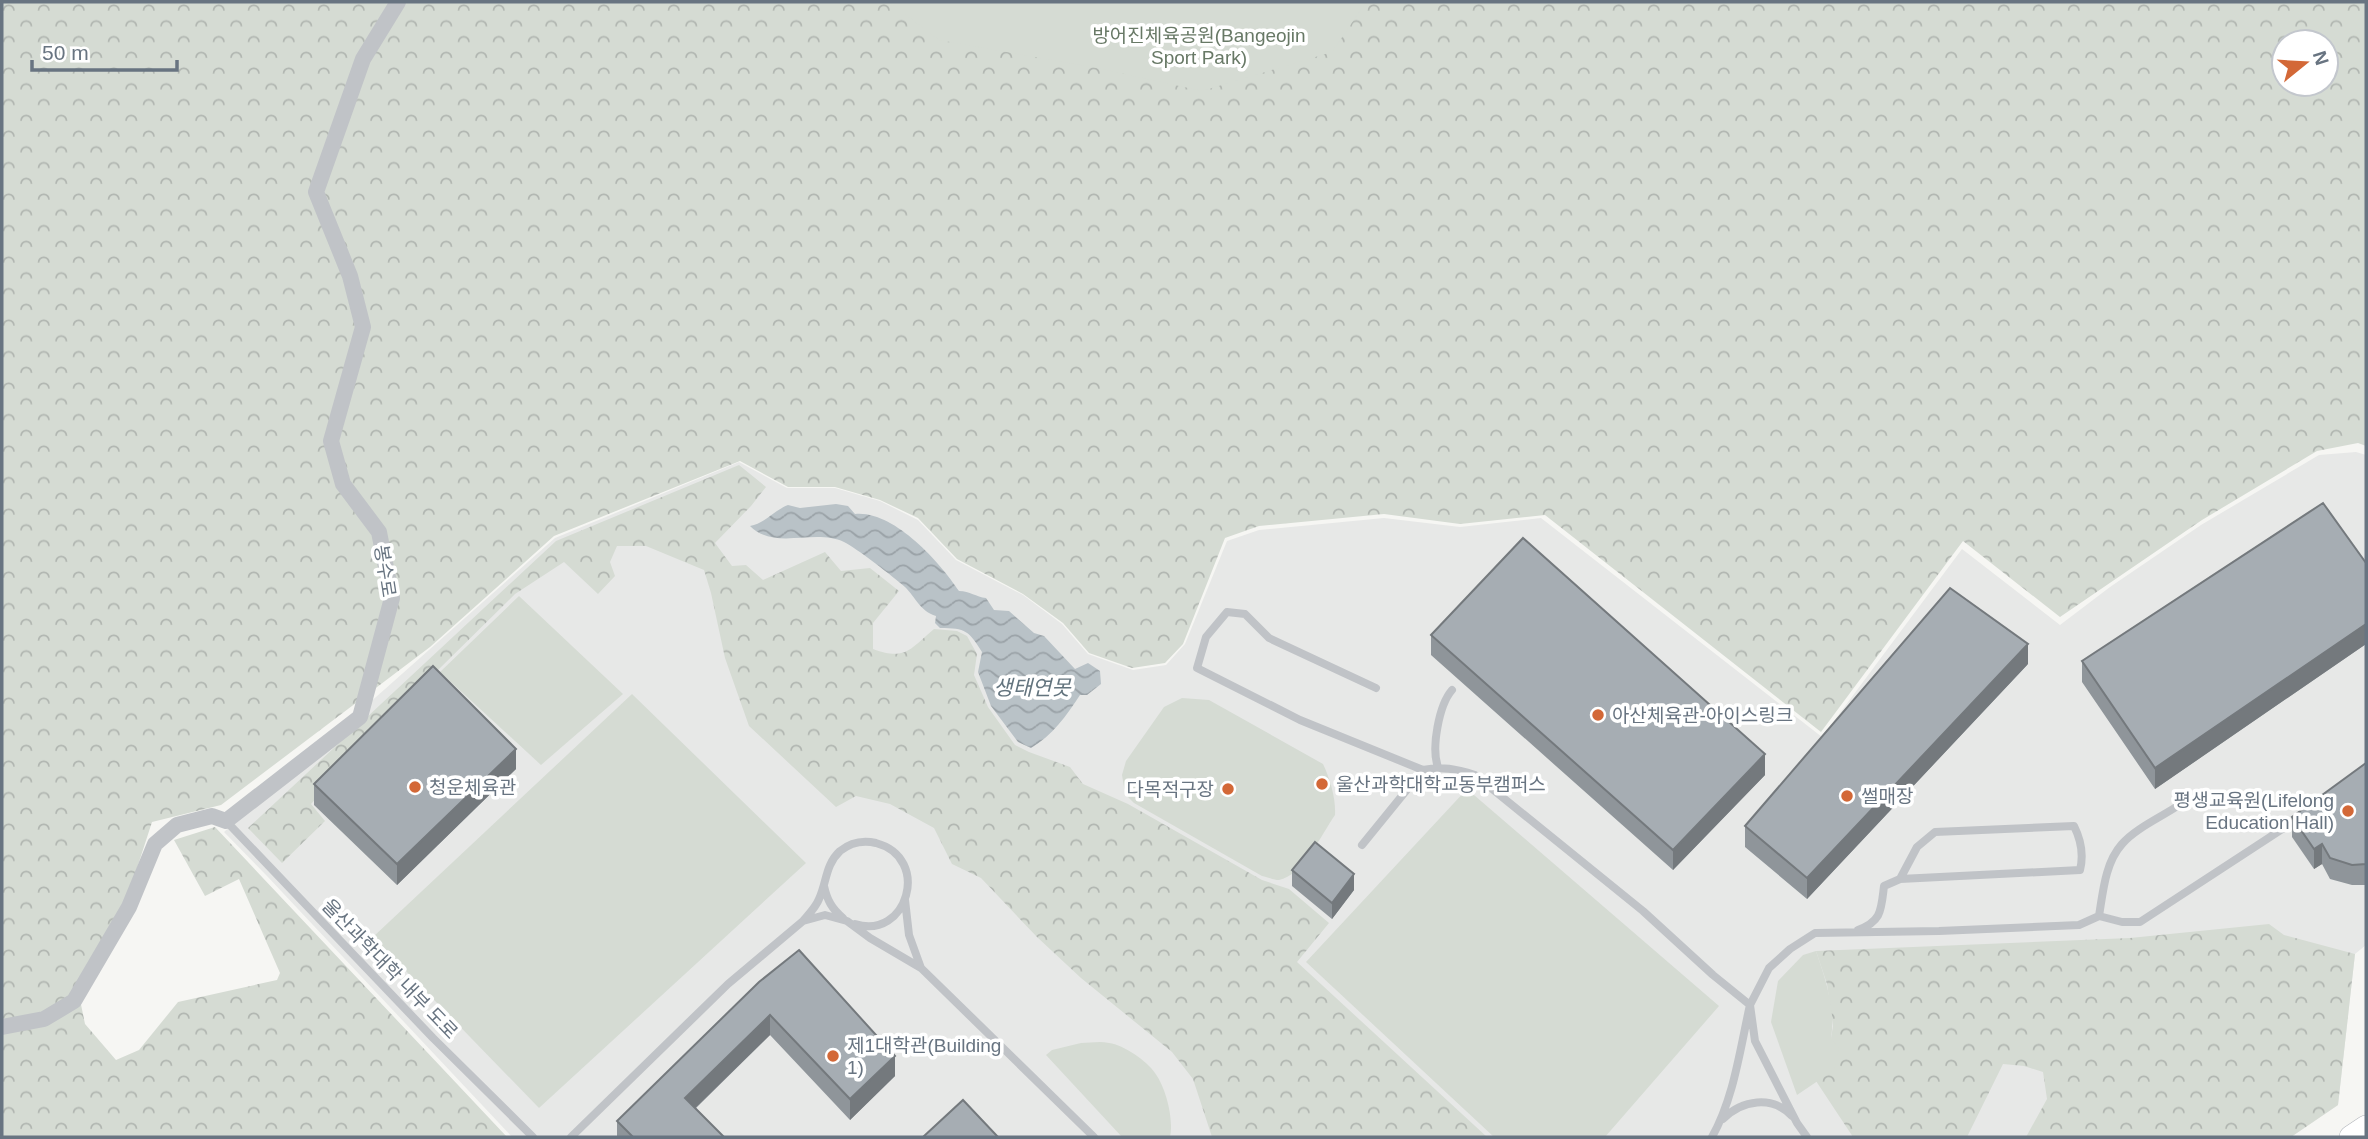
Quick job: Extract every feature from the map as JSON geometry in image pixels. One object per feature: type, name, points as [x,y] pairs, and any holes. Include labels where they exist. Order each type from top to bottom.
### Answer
[{"type":"main road","points":[[2351,1137],[2366,1127]]},
{"type":"street","name":"봉수로","points":[[226,821],[360,717],[392,598],[379,532],[342,484],[331,441],[363,327],[350,276],[316,192],[363,59],[398,2]]},
{"type":"street","points":[[2,1027],[44,1019],[74,1001],[129,907],[155,844],[177,825],[212,816],[226,821]]},
{"type":"lane","points":[[1376,688],[1269,638],[1245,614],[1227,612],[1206,637],[1197,668],[1300,720],[1423,770],[1450,767],[1475,775],[1633,903],[1750,1006],[1755,1041],[1805,1137]]},
{"type":"lane","points":[[1437,767],[1435,754],[1441,713],[1446,697],[1452,690]]},
{"type":"lane","points":[[1363,845],[1423,770]]},
{"type":"lane","points":[[2099,916],[2109,866],[2121,845],[2176,807]]},
{"type":"lane","points":[[1714,1137],[1721,1122],[1750,1006],[1769,968],[1790,949],[1815,933],[2079,925],[2099,916],[2122,922],[2140,922],[2310,810]]},
{"type":"lane","name":"울산과학대학 내부 도로","points":[[226,821],[433,1038],[533,1137]]},
{"type":"lane","points":[[1852,932],[1872,924],[1881,911],[1884,886],[1900,879],[2080,870],[2083,859],[2074,826],[1935,832],[1917,847],[1900,879]]},
{"type":"lane","points":[[571,1137],[728,984],[803,920],[818,902],[826,872],[843,849],[856,843],[870,842],[883,845],[894,852],[902,862],[907,874],[905,900],[909,936],[921,968]]},
{"type":"lane","points":[[824,886],[827,900],[835,912],[870,938],[921,968],[1094,1137]]},
{"type":"lane","points":[[803,920],[825,915],[860,926],[875,925],[888,920],[905,900]]},
{"type":"lane","points":[[1721,1122],[1731,1111],[1744,1104],[1759,1102],[1774,1104],[1787,1111],[1797,1123]]},
{"type":"shaded area","name":"울산과학대학교동부캠퍼스","points":[[2356,452],[2366,455],[2366,945],[2355,954],[2338,1105],[2291,1137],[512,1137],[224,832],[555,538],[739,462],[787,488],[835,488],[880,501],[918,520],[956,560],[1023,595],[1062,624],[1088,654],[1133,670],[1166,665],[1185,644],[1227,541],[1259,530],[1384,518],[1460,527],[1541,518],[1822,737],[1962,549],[2060,625],[2201,525],[2319,455]]},
{"type":"green space","points":[[2,2],[2366,2],[2366,446],[2358,443],[2317,451],[2202,520],[2060,617],[1963,541],[1821,732],[1545,515],[1460,524],[1384,514],[1259,526],[1225,538],[1183,644],[1165,663],[1132,668],[1089,653],[1063,623],[1023,594],[957,559],[918,518],[880,500],[835,487],[788,487],[740,461],[554,536],[430,647],[221,805],[152,822],[127,899],[77,985],[85,1024],[116,1060],[139,1050],[178,1002],[277,980],[280,973],[239,879],[205,896],[174,840],[215,827],[507,1137],[2,1137]]},
{"type":"green space","name":"방어진체육공원(Bangeojin Sport Park)","points":[[889,2],[1366,2],[1332,52],[1202,91],[1097,68],[939,40]]},
{"type":"green space","points":[[739,465],[766,487],[715,543],[732,566],[746,565],[763,580],[825,552],[841,571],[870,568],[899,591],[873,623],[873,649],[893,654],[907,651],[934,629],[957,631],[967,636],[977,654],[974,675],[988,707],[1015,745],[1070,767],[1083,784],[1128,804],[1262,880],[1289,889],[1329,923],[1297,962],[1487,1137],[1212,1137],[1193,1079],[1172,1052],[1081,978],[1037,937],[981,878],[952,864],[934,828],[890,804],[856,796],[836,807],[749,726],[725,658],[704,570],[646,546],[617,546],[610,562],[615,576],[598,594],[564,562],[515,594],[437,671],[311,804],[325,821],[282,863],[248,828],[556,541]]},
{"type":"green space","points":[[519,596],[623,694],[541,765],[440,672]]},
{"type":"green space","points":[[632,694],[806,863],[539,1108],[373,937]]},
{"type":"green space","name":"다목적구장","points":[[1182,698],[1209,700],[1323,764],[1332,789],[1335,815],[1311,853],[1296,871],[1287,877],[1279,880],[1262,876],[1134,803],[1128,797],[1122,775],[1126,761],[1164,707]]},
{"type":"green space","points":[[1467,789],[1719,1006],[1605,1137],[1494,1137],[1306,962]]},
{"type":"green space","points":[[2269,924],[2284,935],[2355,954],[2338,1105],[2291,1137],[2026,1137],[2047,1099],[2043,1072],[2024,1066],[2003,1064],[1967,1137],[1853,1137],[1816,1081],[1834,1069],[1831,1038],[1833,1026],[1827,984],[1816,951],[2130,938]]},
{"type":"green space","points":[[1816,951],[1831,1005],[1831,1038],[1839,1049],[1834,1070],[1797,1095],[1771,1022],[1778,981],[1803,955]]},
{"type":"green space","points":[[1081,1043],[1115,1044],[1135,1054],[1151,1068],[1163,1087],[1168,1104],[1170,1137],[1122,1137],[1046,1055],[1052,1050]]},
{"type":"water","name":"생태연못","points":[[836,504],[848,506],[855,514],[884,520],[899,529],[927,552],[959,591],[986,598],[994,610],[1009,611],[1034,633],[1044,636],[1075,669],[1088,663],[1100,671],[1101,684],[1087,695],[1080,695],[1070,710],[1039,743],[1031,748],[1018,742],[991,706],[978,672],[982,652],[970,635],[961,630],[940,628],[935,623],[936,616],[922,608],[905,587],[844,542],[820,537],[771,537],[750,526],[788,505],[800,508]]},
{"type":"building","points":[[2323,503],[2366,563],[2366,624],[2155,768],[2082,661]]},
{"type":"building","name":"아산체육관-아이스링크","points":[[1523,538],[1765,754],[1673,850],[1431,635]]},
{"type":"building","name":"썰매장","points":[[1950,588],[2028,644],[1807,878],[1745,826]]},
{"type":"building","name":"청운체육관","points":[[433,666],[516,749],[397,864],[314,784]]},
{"type":"building","name":"평생교육원(Lifelong Education Hall)","points":[[2366,763],[2366,864],[2352,865],[2330,858],[2322,844],[2314,849],[2292,817]]},
{"type":"building","points":[[1315,842],[1354,874],[1332,903],[1292,870]]},
{"type":"building","name":"제1대학관(Building 1)","points":[[799,950],[895,1056],[850,1099],[770,1015],[685,1098],[724,1137],[633,1137],[617,1121],[759,982]]},
{"type":"building","points":[[963,1100],[998,1137],[923,1137]]},
{"type":"place","name":"아산체육관-아이스링크","points":[[1598,715]]},
{"type":"place","name":"울산과학대학교동부캠퍼스","points":[[1322,784]]},
{"type":"place","name":"청운체육관","points":[[415,787]]},
{"type":"place","name":"다목적구장","points":[[1228,789]]},
{"type":"place","name":"썰매장","points":[[1847,796]]},
{"type":"place","name":"평생교육원(Lifelong Education Hall)","points":[[2348,811]]},
{"type":"place","name":"제1대학관(Building 1)","points":[[833,1056]]}]
